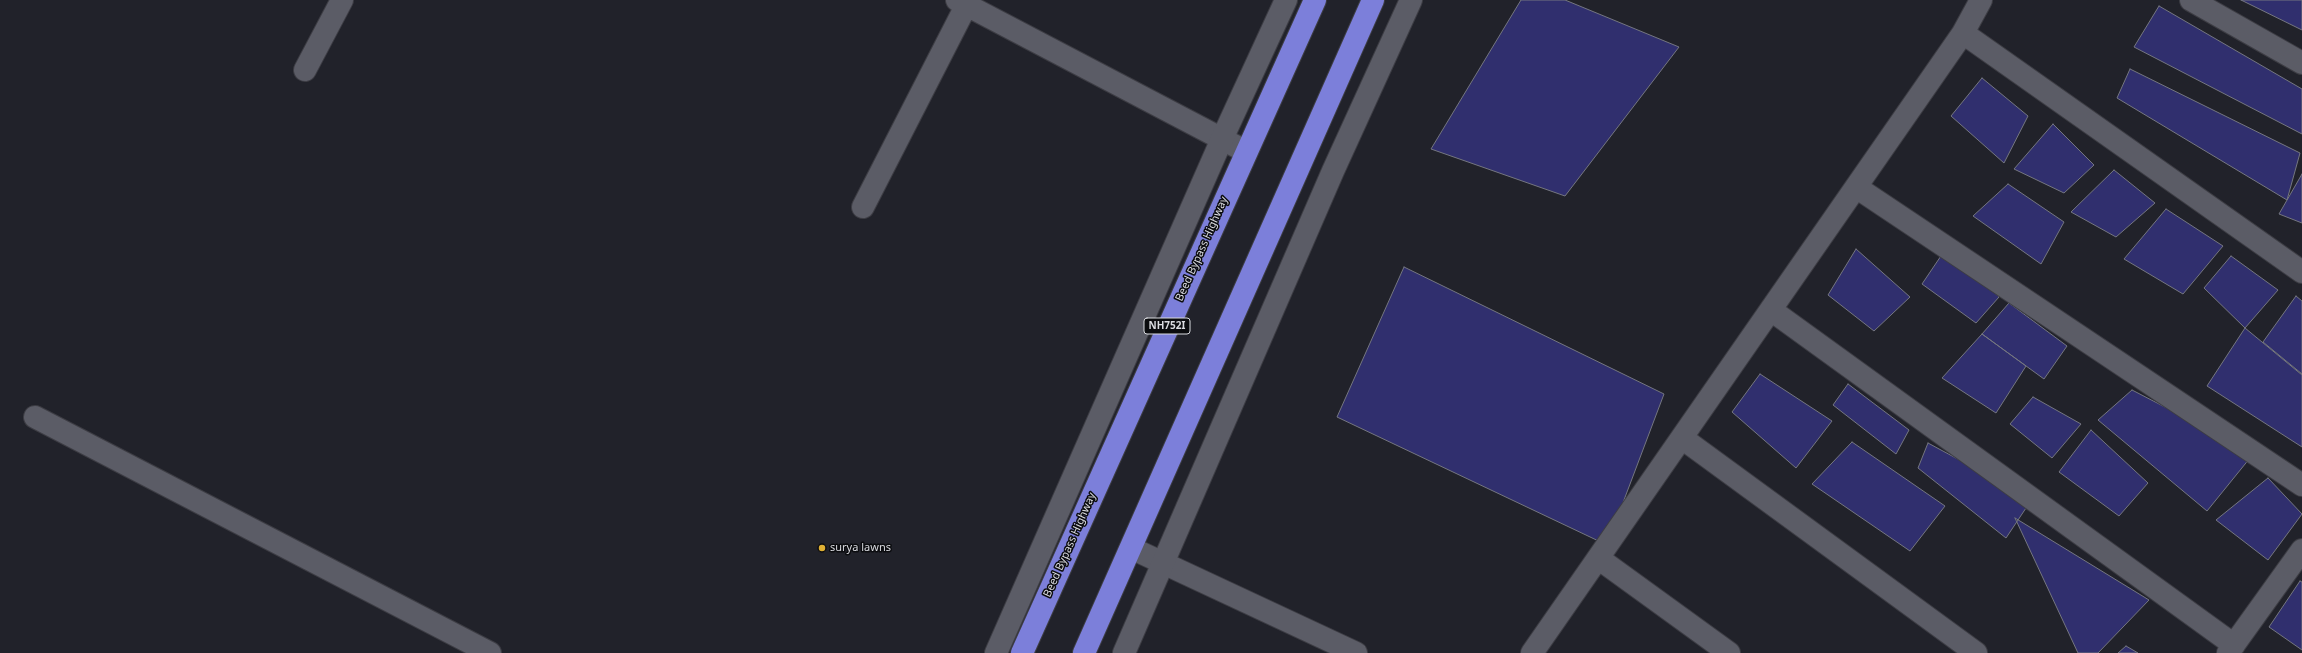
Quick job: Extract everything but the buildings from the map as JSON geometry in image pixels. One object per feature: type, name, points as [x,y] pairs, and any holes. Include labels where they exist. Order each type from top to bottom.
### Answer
[{"type":"highway","name":"Beed Bypass Highway","points":[[1022,653],[1315,0]]},
{"type":"highway","points":[[1084,653],[1374,0]]},
{"type":"street","points":[[305,70],[342,0]]},
{"type":"street","points":[[996,653],[1222,139],[1286,0]]},
{"type":"street","points":[[1124,653],[1164,564],[1333,171],[1411,0]]},
{"type":"street","points":[[1532,653],[1964,33],[1981,0]]},
{"type":"street","points":[[2190,0],[2302,63]]},
{"type":"street","points":[[864,207],[964,2],[1246,151]]},
{"type":"street","points":[[1964,33],[2301,270]]},
{"type":"street","points":[[1856,187],[2302,485]]},
{"type":"street","points":[[1771,310],[2231,649],[2302,550]]},
{"type":"street","points":[[35,417],[490,653]]},
{"type":"street","points":[[1682,438],[1976,653]]},
{"type":"street","points":[[1131,548],[1356,653]]},
{"type":"street","points":[[1598,558],[1729,653]]},
{"type":"place","name":"surya lawns","points":[[822,548]]}]
